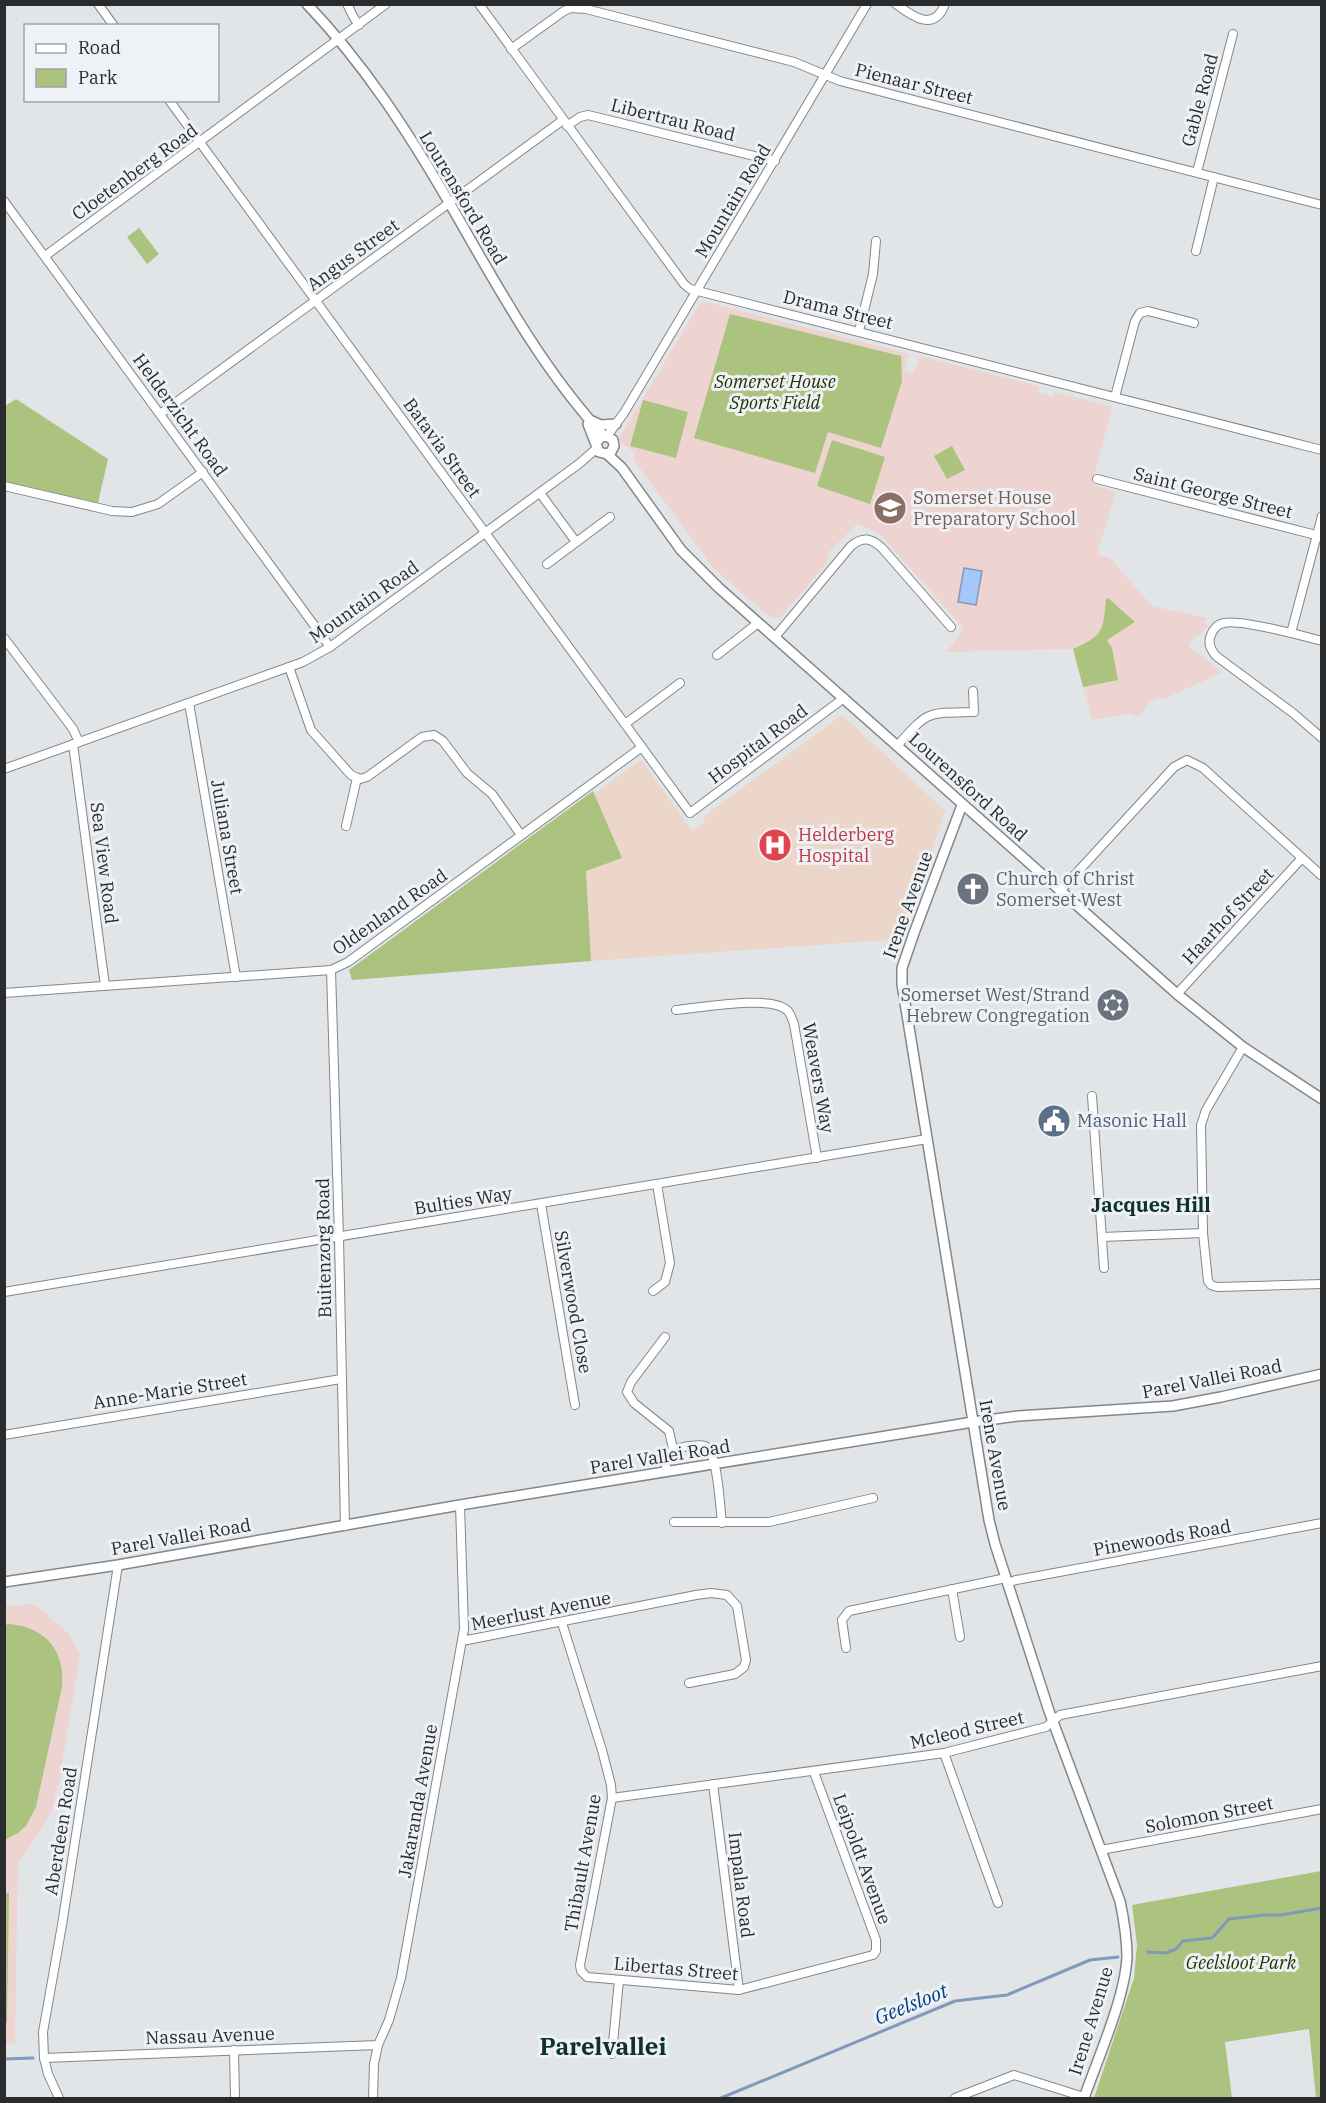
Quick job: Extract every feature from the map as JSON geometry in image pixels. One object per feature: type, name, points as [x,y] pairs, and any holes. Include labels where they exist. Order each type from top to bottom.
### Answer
[{"type":"street","points":[[98,4],[113,24]]},
{"type":"street","name":"Lourensford Road","points":[[307,4],[339,39],[373,84],[449,203],[505,301],[681,550],[703,573],[962,805],[1177,994],[1243,1047],[1322,1099]]},
{"type":"street","points":[[347,4],[359,25]]},
{"type":"street","name":"Cloetenberg Road","points":[[45,256],[386,4]]},
{"type":"street","points":[[479,4],[684,284],[697,292]]},
{"type":"street","name":"Mountain Road","points":[[4,769],[303,662],[330,647],[605,445],[867,4]]},
{"type":"street","points":[[896,4],[916,18],[925,20],[937,16],[945,4]]},
{"type":"street","name":"Pienaar Street","points":[[511,49],[564,11],[578,8],[794,62],[840,81],[1322,205]]},
{"type":"street","name":"Gable Road","points":[[1197,172],[1233,34]]},
{"type":"street","name":"Batavia Street","points":[[170,102],[690,813]]},
{"type":"street","name":"Libertrau Road","points":[[565,123],[588,115],[775,161]]},
{"type":"street","name":"Angus Street","points":[[160,414],[449,203],[565,123]]},
{"type":"street","points":[[1196,251],[1214,177]]},
{"type":"street","name":"Helderzicht Road","points":[[4,201],[330,647]]},
{"type":"street","points":[[859,331],[873,274],[876,241]]},
{"type":"street","name":"Drama Street","points":[[697,292],[737,300],[1322,450]]},
{"type":"street","points":[[1116,397],[1135,321],[1140,313],[1148,312],[1194,322]]},
{"type":"street","name":"Mountain Road","points":[[605,445],[624,413]]},
{"type":"street","points":[[585,416],[601,425],[616,424]]},
{"type":"street","points":[[4,486],[112,511],[132,512],[158,504],[203,472]]},
{"type":"street","name":"Saint George Street","points":[[1097,479],[1319,537]]},
{"type":"street","points":[[540,493],[576,542]]},
{"type":"street","points":[[1291,633],[1319,537],[1322,516]]},
{"type":"street","points":[[547,564],[610,517]]},
{"type":"street","points":[[775,637],[851,546],[864,539],[875,542],[882,548],[951,627]]},
{"type":"street","points":[[1322,641],[1227,622],[1218,626],[1209,640],[1216,656],[1293,713],[1322,738]]},
{"type":"street","points":[[717,655],[759,623]]},
{"type":"street","name":"Sea View Road","points":[[4,638],[73,729],[105,986]]},
{"type":"street","points":[[289,667],[311,730],[351,775],[357,778],[367,777],[422,737],[434,735],[443,741],[466,773],[492,794],[521,835]]},
{"type":"street","points":[[625,724],[680,683]]},
{"type":"street","points":[[897,746],[926,716],[937,713],[974,712],[973,691]]},
{"type":"street","name":"Hospital Road","points":[[690,813],[844,698]]},
{"type":"street","name":"Juliana Street","points":[[189,703],[236,977]]},
{"type":"street","name":"Oldenland Road","points":[[4,993],[332,970],[348,962],[642,747]]},
{"type":"street","points":[[1060,891],[1174,767],[1183,761],[1192,762],[1203,768],[1322,876]]},
{"type":"street","points":[[346,826],[357,778]]},
{"type":"street","name":"Irene Avenue","points":[[962,805],[922,911],[902,973],[989,1520],[1006,1580],[1053,1721],[1120,1902],[1125,1925],[1126,1959],[1118,2001],[1084,2098]]},
{"type":"street","name":"Haarhof Street","points":[[1177,994],[1302,858]]},
{"type":"street","name":"Buitenzorg Road","points":[[332,970],[345,1526]]},
{"type":"street","name":"Weavers Way","points":[[676,1010],[760,1002],[777,1005],[787,1010],[794,1024],[817,1158]]},
{"type":"street","points":[[1243,1047],[1202,1118],[1200,1138],[1207,1278],[1214,1286],[1322,1284]]},
{"type":"street","points":[[1092,1096],[1104,1268]]},
{"type":"street","name":"Bulties Way","points":[[4,1292],[927,1139]]},
{"type":"street","points":[[653,1290],[665,1282],[670,1263],[657,1184]]},
{"type":"street","name":"Silverwood Close","points":[[541,1204],[575,1405]]},
{"type":"street","points":[[1102,1237],[1203,1233]]},
{"type":"street","points":[[665,1336],[631,1382],[627,1392],[634,1402],[669,1431],[673,1449],[666,1463],[666,1472]]},
{"type":"street","name":"Parel Vallei Road","points":[[4,1581],[118,1565],[460,1505],[973,1422],[1039,1414],[1166,1407],[1322,1374]]},
{"type":"street","name":"Anne-Marie Street","points":[[4,1435],[341,1379]]},
{"type":"street","points":[[673,1449],[704,1446],[710,1450],[715,1464],[722,1522]]},
{"type":"street","points":[[674,1522],[778,1521],[873,1498]]},
{"type":"street","name":"Jakaranda Avenue","points":[[373,2098],[378,2045],[389,2020],[401,1978],[462,1641],[464,1617],[460,1505]]},
{"type":"street","name":"Pinewoods Road","points":[[846,1648],[842,1620],[849,1611],[952,1588],[1028,1578],[1322,1523]]},
{"type":"street","name":"Aberdeen Road","points":[[59,2098],[48,2074],[44,2058],[43,2032],[118,1565]]},
{"type":"street","points":[[952,1588],[960,1637]]},
{"type":"street","name":"Meerlust Avenue","points":[[462,1641],[711,1593],[723,1593],[734,1600],[737,1606],[746,1660],[744,1667],[735,1674],[689,1683]]},
{"type":"street","name":"Thibault Avenue","points":[[562,1623],[602,1750],[612,1798],[580,1965],[581,1971]]},
{"type":"street","name":"Mcleod Street","points":[[612,1798],[944,1753],[1046,1727],[1060,1715],[1322,1666]]},
{"type":"street","points":[[944,1753],[998,1903]]},
{"type":"street","name":"Leipoldt Avenue","points":[[814,1772],[876,1940],[876,1951],[873,1955]]},
{"type":"street","name":"Impala Road","points":[[713,1784],[739,1990]]},
{"type":"street","name":"Solomon Street","points":[[1101,1850],[1322,1809]]},
{"type":"street","name":"Libertas Street","points":[[581,1971],[587,1977],[739,1990],[873,1955]]},
{"type":"street","points":[[612,2054],[619,1980]]},
{"type":"street","name":"Nassau Avenue","points":[[44,2058],[378,2045]]},
{"type":"street","points":[[234,2050],[235,2098]]},
{"type":"street","points":[[956,2098],[1014,2075],[1084,2098]]},
{"type":"shaded area","name":"Somerset House Preparatory School","points":[[707,302],[909,354],[904,371],[913,374],[920,356],[1039,386],[1038,392],[1053,396],[1055,392],[1112,407],[1092,484],[1116,492],[1097,554],[1110,558],[1152,606],[1207,618],[1204,623],[1208,626],[1189,645],[1223,672],[1162,700],[1160,698],[1151,701],[1141,715],[1133,716],[1132,713],[1092,720],[1073,649],[946,652],[964,629],[880,534],[857,524],[827,554],[830,559],[780,618],[770,617],[714,569],[633,459],[635,453],[618,440],[700,303]]},
{"type":"shaded area","name":"Helderberg Hospital","points":[[842,715],[945,811],[903,939],[591,961],[586,870],[622,858],[594,794],[641,760],[692,831],[705,822],[704,816]]},
{"type":"shaded area","points":[[32,1604],[69,1634],[80,1655],[59,1783],[51,1813],[18,1864],[15,2043],[5,2044],[5,1606]]},
{"type":"green space","points":[[139,228],[159,254],[147,264],[127,237]]},
{"type":"green space","name":"Somerset House Sports Field","points":[[730,314],[901,356],[902,381],[881,448],[828,432],[815,473],[694,438]]},
{"type":"green space","points":[[16,399],[108,459],[98,503],[5,482],[5,406]]},
{"type":"green space","points":[[643,400],[688,412],[676,458],[630,446]]},
{"type":"green space","points":[[832,440],[885,457],[870,504],[817,486]]},
{"type":"green space","points":[[952,446],[965,470],[947,479],[934,456]]},
{"type":"green space","points":[[1108,598],[1135,622],[1107,640],[1112,648],[1118,680],[1083,687],[1073,649],[1091,640],[1100,631]]},
{"type":"green space","points":[[593,791],[622,858],[586,871],[591,961],[352,980],[349,970]]},
{"type":"green space","points":[[10,1624],[34,1630],[51,1643],[60,1662],[62,1687],[36,1807],[26,1826],[5,1840],[4,1625]]},
{"type":"green space","name":"Geelsloot Park","points":[[1321,1871],[1321,2098],[1316,2098],[1309,2029],[1225,2042],[1232,2098],[1094,2098],[1134,1978],[1137,1945],[1132,1905]]},
{"type":"green space","points":[[5,1893],[9,1893],[7,2023],[4,2023]]},
{"type":"water","points":[[964,568],[982,571],[976,605],[958,602]]},
{"type":"waterway","name":"Geelsloot","points":[[1148,1952],[1166,1953],[1176,1949],[1183,1941],[1212,1938],[1229,1919],[1281,1915],[1322,1908]]},
{"type":"waterway","name":"Geelsloot","points":[[721,2098],[955,2001],[1007,1995],[1090,1960],[1118,1957]]},
{"type":"waterway","name":"Geelsloot","points":[[4,2059],[33,2058]]},
{"type":"place","name":"Somerset House Preparatory School","points":[[890,508]]},
{"type":"place","name":"Helderberg Hospital","points":[[775,845]]},
{"type":"place","name":"Church of Christ Somerset West","points":[[973,889]]},
{"type":"place","name":"Somerset West/Strand Hebrew Congregation","points":[[1113,1005]]},
{"type":"place","name":"Masonic Hall","points":[[1054,1121]]},
{"type":"district","name":"Jacques Hill","points":[[1151,1205]]},
{"type":"district","name":"Parelvallei","points":[[603,2047]]}]
